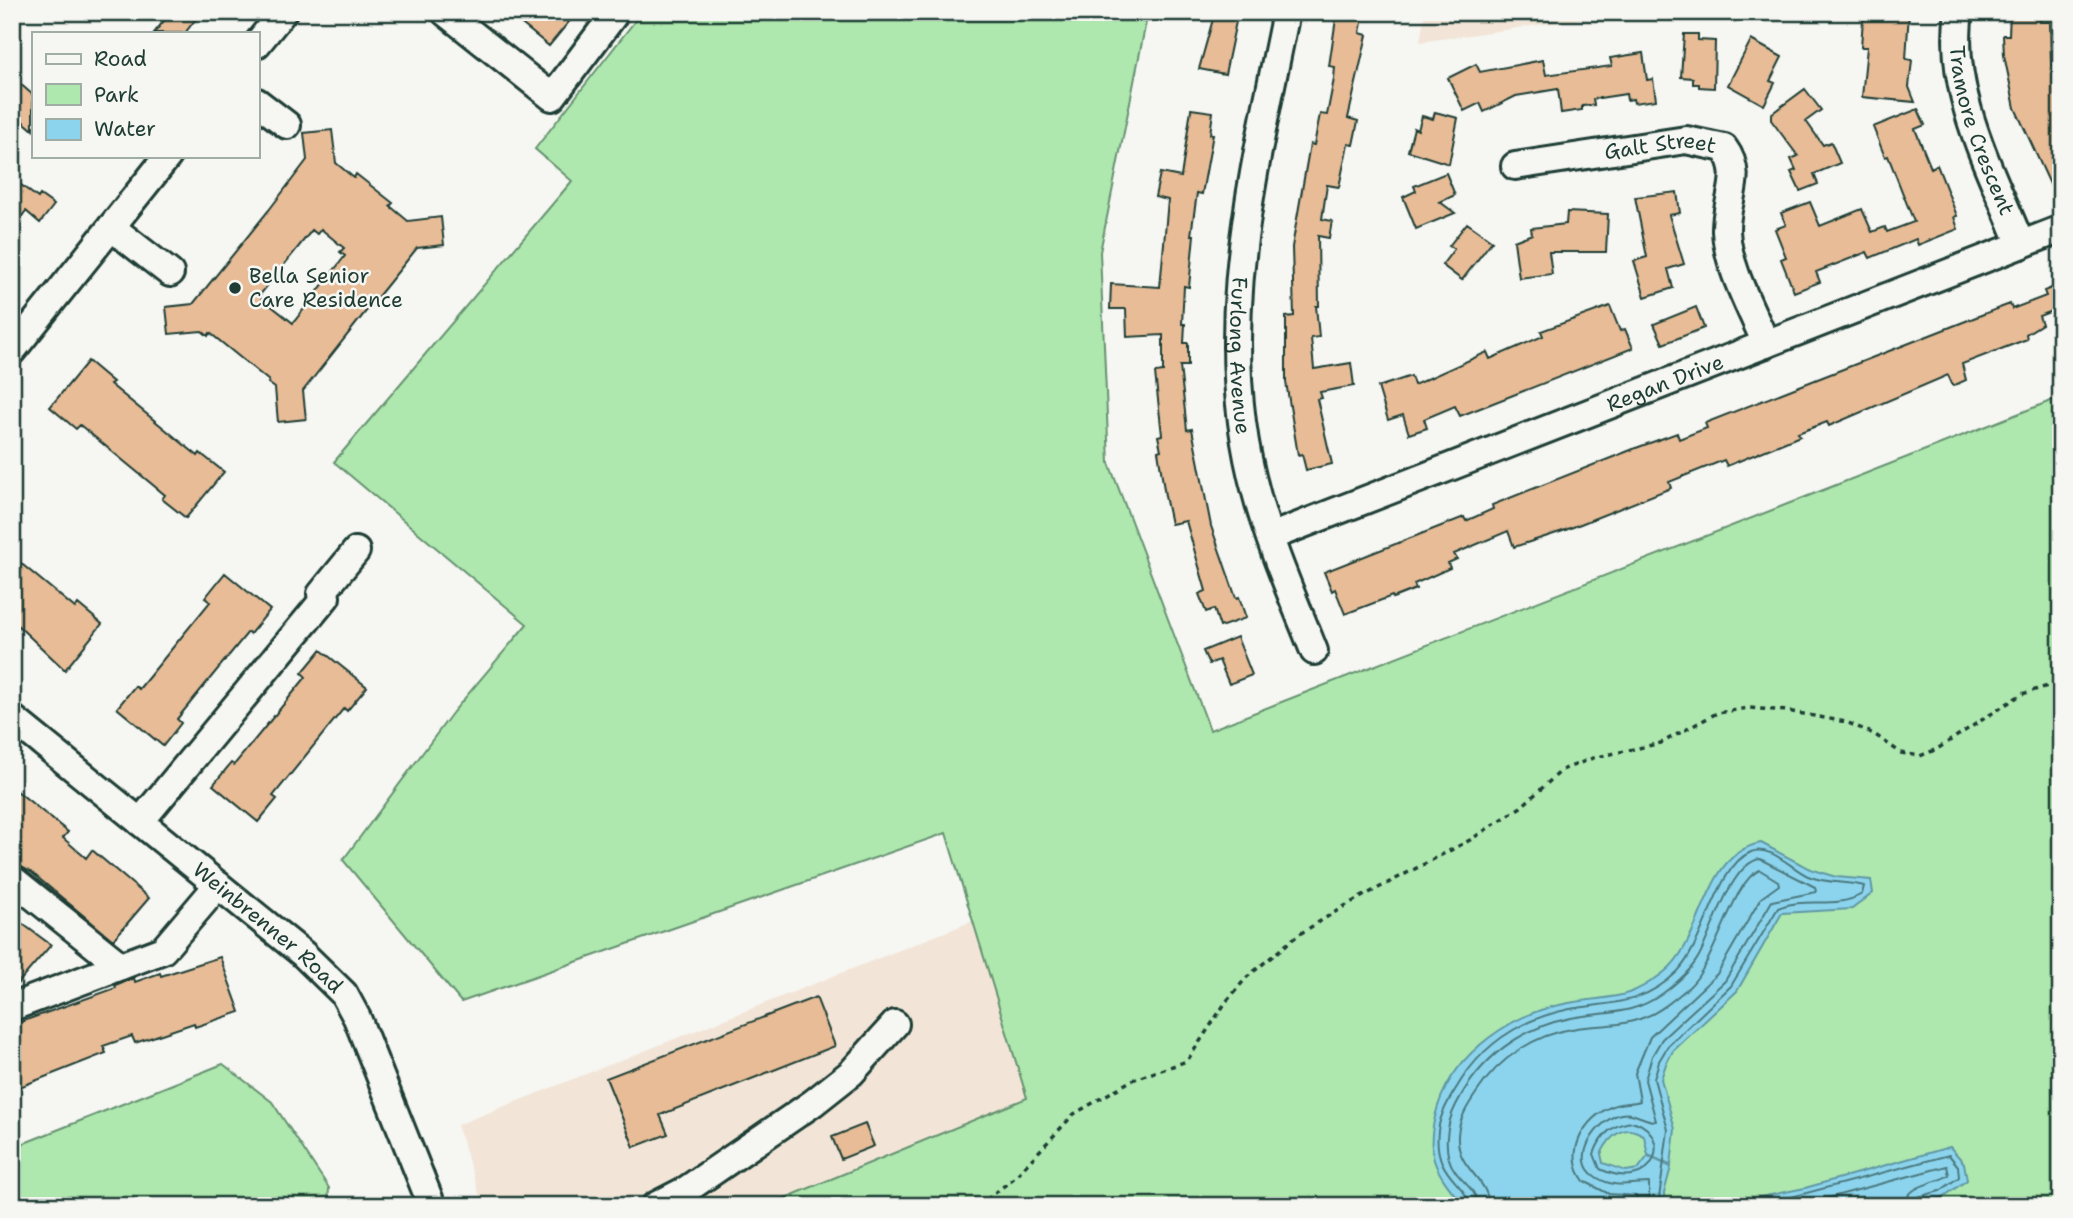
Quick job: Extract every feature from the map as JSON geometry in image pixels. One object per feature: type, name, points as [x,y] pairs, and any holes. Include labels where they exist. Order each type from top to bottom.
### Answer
[{"type":"street","points":[[259,42],[283,12]]},
{"type":"street","points":[[445,12],[552,97],[613,16]]},
{"type":"street","name":"Furlong Avenue","points":[[1286,12],[1244,226],[1236,305],[1235,363],[1256,495],[1314,652]]},
{"type":"street","name":"Tramore Crescent","points":[[1959,12],[1955,50],[1967,107],[2021,245]]},
{"type":"street","points":[[259,104],[287,125]]},
{"type":"street","name":"Galt Street","points":[[1515,166],[1686,140],[1724,148],[1733,160],[1735,176],[1726,234],[1735,267],[1766,344]]},
{"type":"street","points":[[12,351],[166,158]]},
{"type":"street","points":[[111,227],[170,273]]},
{"type":"street","name":"Regan Drive","points":[[1270,537],[2061,229]]},
{"type":"street","points":[[140,822],[323,596],[356,551]]},
{"type":"street","name":"Weinbrenner Road","points":[[12,718],[303,954],[344,994],[357,1018],[432,1206]]},
{"type":"street","points":[[12,879],[121,966]]},
{"type":"street","points":[[12,1007],[169,946],[218,885]]},
{"type":"street","points":[[654,1206],[686,1191],[813,1103],[851,1073],[895,1024]]},
{"type":"path","points":[[979,1206],[1016,1177],[1074,1114],[1132,1080],[1187,1061],[1226,1002],[1273,954],[1323,919],[1470,841],[1521,807],[1562,771],[1593,758],[1661,743],[1717,713],[1749,708],[1787,711],[1846,722],[1874,734],[1892,749],[1920,757],[1937,749],[2022,694],[2061,682]]},
{"type":"shaded area","points":[[1425,12],[1629,12],[1420,42]]},
{"type":"shaded area","points":[[973,921],[1028,1098],[766,1206],[483,1206],[457,1125]]},
{"type":"green space","points":[[642,12],[1148,12],[1100,252],[1109,463],[1210,730],[2061,397],[2061,1206],[766,1206],[1027,1098],[946,833],[461,1002],[343,860],[453,712],[527,624],[334,462],[572,181],[535,149]]},
{"type":"green space","points":[[223,1064],[272,1102],[329,1188],[328,1206],[12,1206],[12,1148]]},
{"type":"water","points":[[1761,843],[1810,869],[1836,877],[1871,880],[1873,893],[1852,909],[1782,913],[1737,991],[1673,1051],[1661,1079],[1675,1129],[1671,1165],[1648,1155],[1644,1136],[1631,1130],[1614,1136],[1605,1147],[1601,1154],[1603,1163],[1626,1171],[1638,1169],[1648,1156],[1671,1167],[1664,1193],[1665,1206],[1464,1206],[1445,1182],[1434,1160],[1432,1149],[1438,1106],[1458,1068],[1490,1037],[1528,1015],[1569,1003],[1628,993],[1663,973],[1677,959],[1688,941],[1726,863],[1741,850]]},
{"type":"water","points":[[1950,1147],[1964,1163],[1967,1180],[1943,1197],[1911,1206],[1715,1206],[1805,1188]]},
{"type":"building","points":[[171,12],[201,12],[186,32],[155,32]]},
{"type":"building","points":[[507,12],[577,12],[549,46]]},
{"type":"building","points":[[1215,12],[1238,12],[1225,74],[1199,69]]},
{"type":"building","points":[[1337,12],[1364,12],[1360,33],[1367,35],[1348,118],[1358,121],[1353,145],[1348,144],[1339,187],[1327,185],[1322,219],[1332,221],[1329,238],[1318,236],[1319,306],[1316,306],[1319,337],[1311,338],[1314,369],[1351,363],[1354,386],[1320,392],[1322,398],[1317,399],[1332,464],[1306,470],[1302,454],[1298,455],[1286,382],[1286,317],[1294,316],[1292,247],[1310,144],[1314,145],[1320,114],[1327,115],[1334,79],[1335,67],[1329,66]]},
{"type":"building","points":[[1890,12],[1909,12],[1906,59],[1912,60],[1909,87],[1915,102],[1862,97],[1867,47],[1861,47],[1863,18],[1890,19]]},
{"type":"building","points":[[2010,12],[2041,12],[2040,22],[2050,22],[2051,65],[2058,63],[2061,76],[2061,208],[2015,108],[2004,55],[2003,35],[2009,35]]},
{"type":"building","points":[[1684,34],[1698,34],[1698,40],[1715,41],[1714,88],[1699,87],[1699,84],[1693,84],[1693,78],[1681,77]]},
{"type":"building","points":[[1751,40],[1782,57],[1770,81],[1775,83],[1764,105],[1728,85]]},
{"type":"building","points":[[1643,53],[1647,80],[1653,79],[1656,100],[1634,103],[1633,99],[1627,100],[1626,94],[1593,99],[1594,105],[1561,113],[1558,89],[1516,96],[1484,112],[1480,103],[1464,111],[1448,78],[1476,64],[1480,72],[1543,60],[1546,75],[1612,66],[1610,58]]},
{"type":"building","points":[[12,77],[32,94],[32,129],[12,112]]},
{"type":"building","points":[[1805,89],[1821,110],[1806,121],[1823,145],[1831,142],[1840,163],[1814,174],[1818,184],[1800,191],[1791,172],[1796,170],[1791,159],[1798,156],[1771,120],[1771,114]]},
{"type":"building","points":[[1191,109],[1213,112],[1210,134],[1213,134],[1202,194],[1197,193],[1191,235],[1194,235],[1189,287],[1184,286],[1182,324],[1185,324],[1184,343],[1188,343],[1188,366],[1180,366],[1187,430],[1192,429],[1211,526],[1236,598],[1239,597],[1246,618],[1220,627],[1214,609],[1206,612],[1199,594],[1206,591],[1186,521],[1171,524],[1165,496],[1158,451],[1161,450],[1158,436],[1162,435],[1155,373],[1163,372],[1163,335],[1127,337],[1126,309],[1110,309],[1111,284],[1160,287],[1168,200],[1155,197],[1160,173],[1181,177]]},
{"type":"building","points":[[1918,109],[1925,125],[1915,129],[1931,168],[1937,165],[1957,216],[1954,217],[1958,229],[1918,245],[1916,239],[1870,258],[1867,252],[1816,272],[1820,282],[1794,292],[1781,259],[1786,257],[1775,229],[1786,225],[1781,213],[1810,202],[1820,226],[1862,209],[1872,232],[1885,227],[1887,232],[1914,222],[1888,156],[1885,157],[1873,127]]},
{"type":"building","points":[[1435,112],[1458,118],[1449,164],[1408,151],[1414,128],[1418,130],[1422,116],[1433,119]]},
{"type":"building","name":"Bella Senior Care Residence","points":[[332,130],[336,163],[354,178],[356,174],[393,203],[390,206],[408,221],[441,217],[444,245],[417,248],[363,315],[303,391],[306,419],[278,422],[275,388],[269,381],[210,333],[208,336],[202,331],[169,334],[166,307],[193,304],[269,210],[307,160],[304,133]],"holes":[[[321,229],[344,248],[340,252],[345,256],[293,323],[259,296],[312,230],[317,234]]]},
{"type":"building","points":[[1446,173],[1455,195],[1440,202],[1455,213],[1416,229],[1403,197],[1416,191],[1414,186]]},
{"type":"building","points":[[12,178],[38,198],[40,195],[54,205],[40,223],[26,211],[22,216],[12,208]]},
{"type":"building","points":[[1677,192],[1680,213],[1669,215],[1684,264],[1668,269],[1673,288],[1645,297],[1634,261],[1647,257],[1635,197]]},
{"type":"building","points":[[1567,212],[1608,214],[1606,252],[1549,252],[1552,274],[1519,278],[1514,241],[1532,234],[1531,228],[1566,224]]},
{"type":"building","points":[[1467,223],[1492,241],[1462,280],[1442,265],[1454,249],[1449,246]]},
{"type":"building","points":[[2061,284],[2061,330],[2052,311],[2039,316],[2042,324],[2026,334],[2027,339],[1962,364],[1966,380],[1953,386],[1948,375],[1829,426],[1827,422],[1798,433],[1800,436],[1727,466],[1724,460],[1669,482],[1671,488],[1563,531],[1514,547],[1508,531],[1454,554],[1457,559],[1448,563],[1450,568],[1414,584],[1416,589],[1345,614],[1335,589],[1332,591],[1324,572],[1464,517],[1466,521],[1493,509],[1492,505],[1636,448],[1677,433],[1679,439],[1707,428],[1705,423],[1994,310],[2010,304],[2012,309],[2046,296],[2044,291]]},
{"type":"building","points":[[1610,306],[1620,331],[1625,329],[1633,348],[1460,416],[1455,406],[1424,419],[1427,428],[1409,434],[1403,415],[1388,420],[1378,387],[1411,376],[1414,385],[1487,352],[1490,359],[1543,336],[1541,331]]},
{"type":"building","points":[[1696,307],[1704,328],[1663,344],[1654,324]]},
{"type":"building","points":[[88,361],[113,382],[110,384],[198,456],[200,453],[224,472],[186,518],[162,499],[165,495],[80,425],[76,429],[50,407]]},
{"type":"building","points":[[12,556],[75,608],[78,604],[102,624],[65,670],[12,620]]},
{"type":"building","points":[[225,573],[270,610],[250,634],[248,632],[177,719],[181,723],[163,746],[117,708],[135,686],[139,689],[210,602],[205,598]]},
{"type":"building","points":[[1237,637],[1252,675],[1229,684],[1219,660],[1209,664],[1203,651]]},
{"type":"building","points":[[321,650],[367,687],[347,711],[344,708],[273,796],[277,799],[258,822],[213,785],[231,763],[234,765],[306,677],[302,673]]},
{"type":"building","points":[[12,787],[68,832],[63,838],[86,858],[92,850],[149,898],[113,940],[31,872],[12,862]]},
{"type":"building","points":[[12,916],[51,945],[12,990]]},
{"type":"building","points":[[220,957],[240,1012],[195,1027],[194,1023],[135,1043],[132,1036],[103,1046],[106,1053],[12,1090],[12,1025],[116,988],[115,985],[134,978],[135,982],[160,973],[161,976]]},
{"type":"building","points":[[816,997],[835,1046],[660,1115],[668,1134],[634,1147],[606,1078]]},
{"type":"building","points":[[865,1124],[874,1146],[841,1159],[832,1137]]},
{"type":"place","name":"Bella Senior Care Residence","points":[[235,288]]}]
